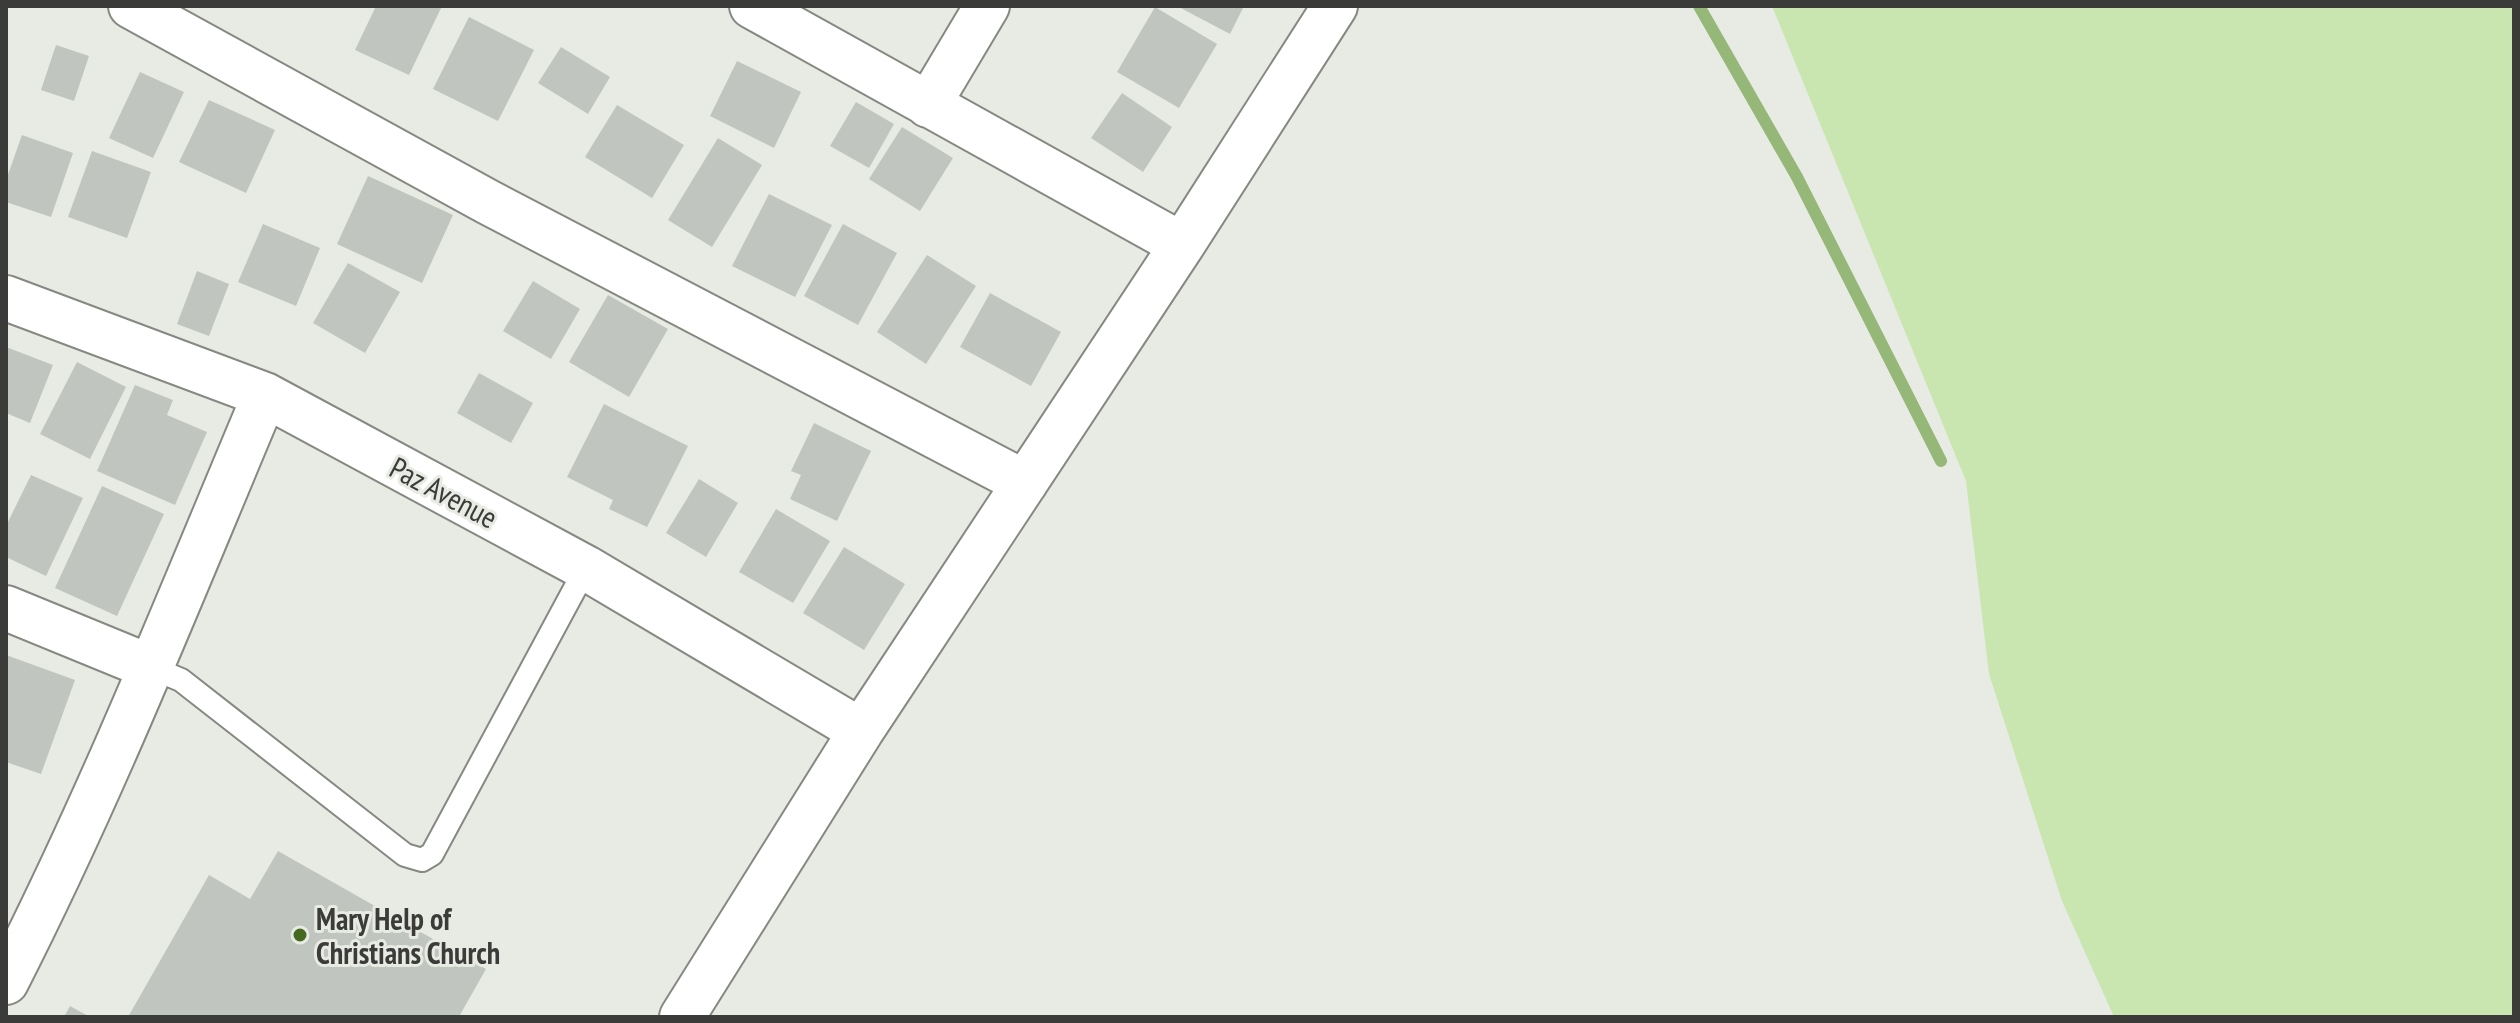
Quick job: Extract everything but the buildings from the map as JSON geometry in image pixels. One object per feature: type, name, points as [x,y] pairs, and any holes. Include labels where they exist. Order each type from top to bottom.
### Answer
[{"type":"street","points":[[752,6],[1182,245]]},
{"type":"street","points":[[928,105],[987,6]]},
{"type":"street","points":[[682,1017],[861,731],[1182,245],[1335,6]]},
{"type":"street","points":[[134,7],[488,202],[1025,483]]},
{"type":"street","name":"Paz Avenue","points":[[6,298],[265,395],[586,568],[861,731]]},
{"type":"street","points":[[6,982],[21,919],[150,667],[265,395]]},
{"type":"street","points":[[6,608],[150,667]]},
{"type":"lane","points":[[150,667],[181,680],[405,855],[422,860],[432,854],[586,568]]},
{"type":"green space","points":[[1772,6],[2514,6],[2514,1017],[2114,1017],[2062,901],[1989,674],[1966,481]]},
{"type":"waterway","points":[[1699,6],[1797,177],[1941,461]]},
{"type":"place","name":"Mary Help of Christians Church","points":[[300,935]]}]
